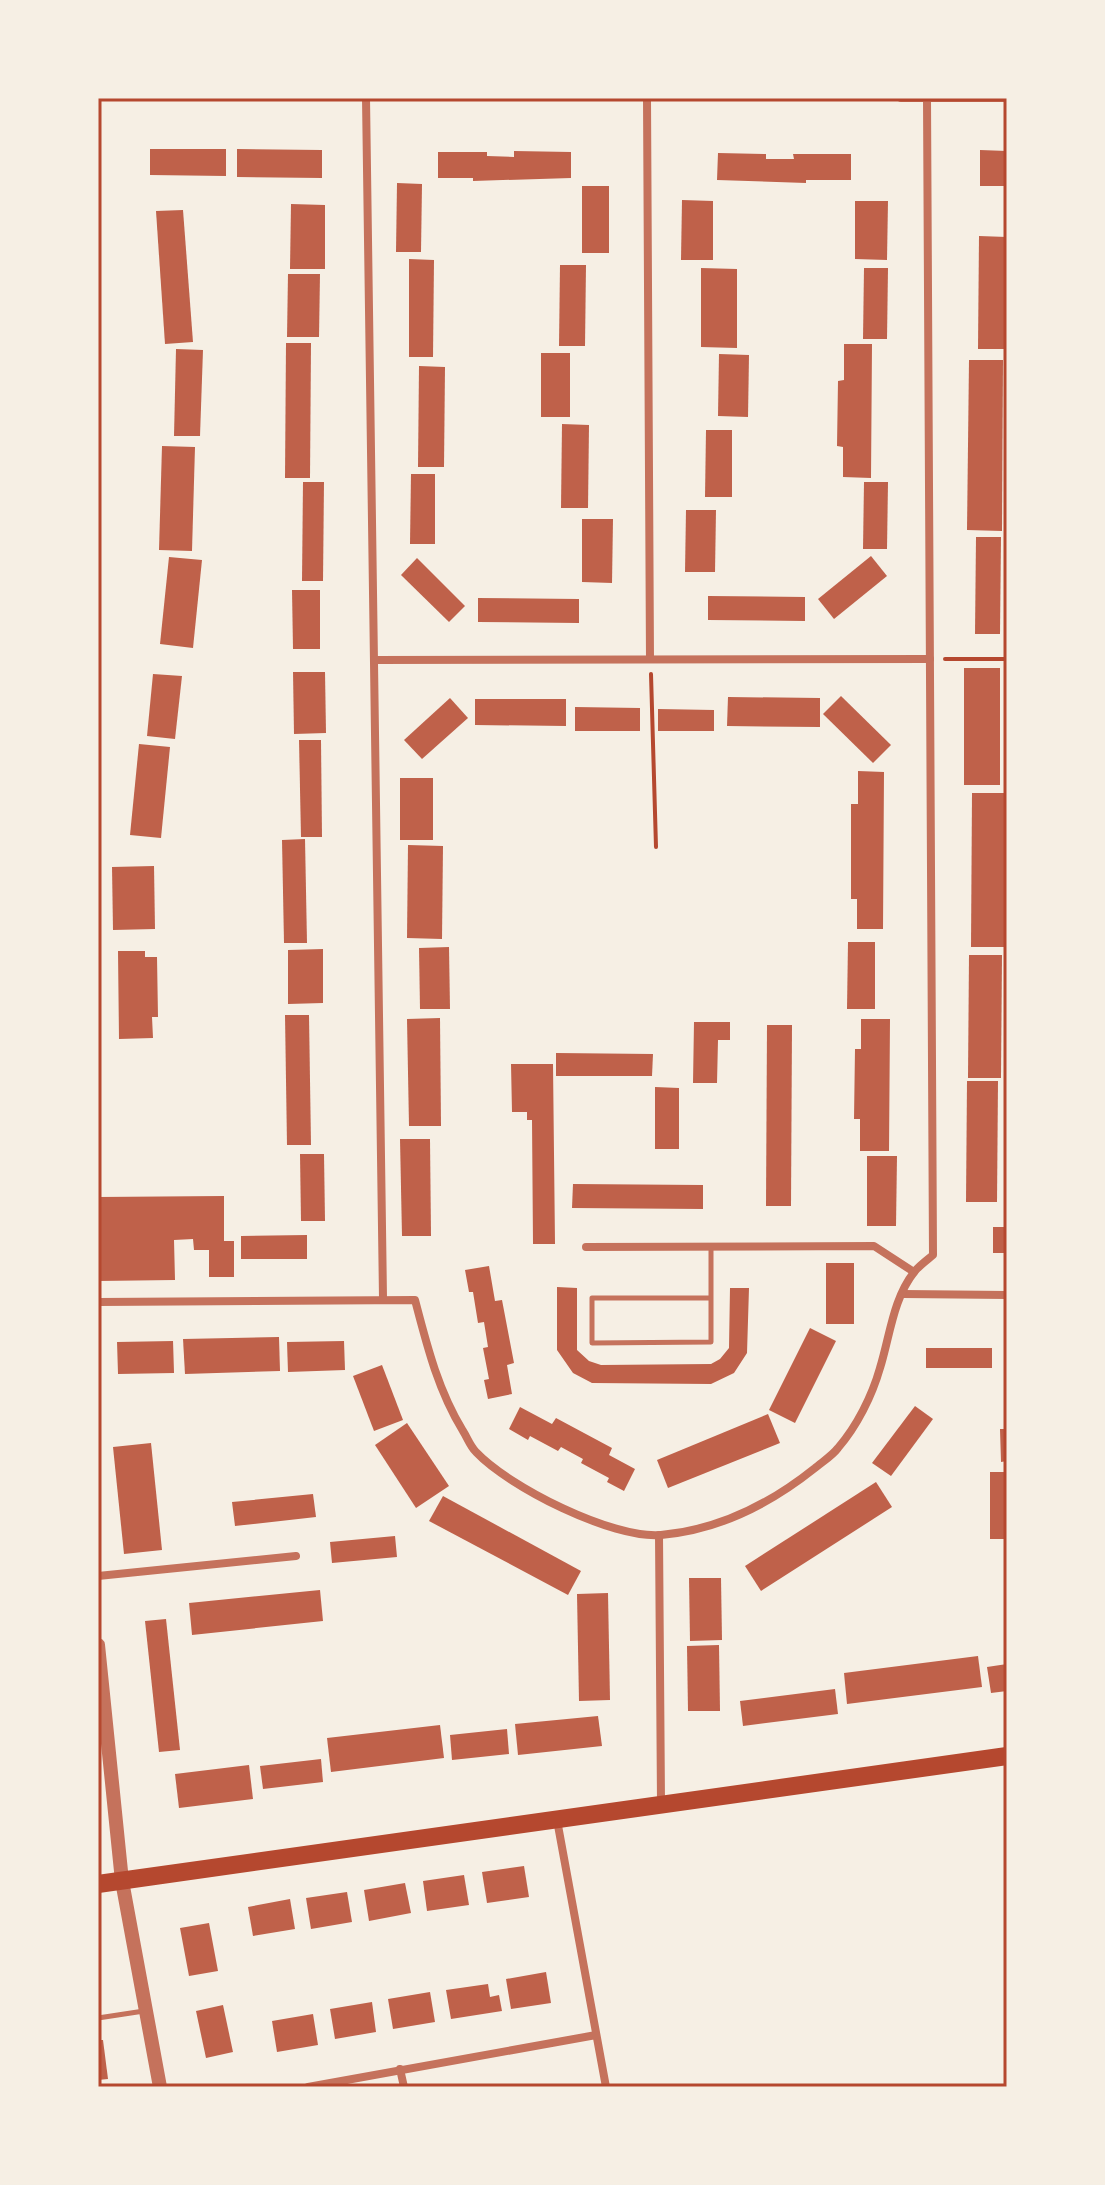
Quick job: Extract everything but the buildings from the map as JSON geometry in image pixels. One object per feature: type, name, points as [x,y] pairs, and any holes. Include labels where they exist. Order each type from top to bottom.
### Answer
[{"type":"main road","points":[[98,1884],[1007,1756]]},
{"type":"street","points":[[366,98],[383,1298]]},
{"type":"street","points":[[647,98],[650,659]]},
{"type":"street","points":[[901,98],[1007,98]]},
{"type":"street","points":[[98,1302],[415,1300],[431,1364],[452,1412],[475,1451],[522,1486],[575,1515],[621,1530],[659,1535],[718,1524],[765,1504],[793,1486],[837,1450],[863,1411],[880,1371],[894,1314],[903,1294],[914,1272],[933,1255],[927,98]]},
{"type":"street","points":[[374,660],[930,659]]},
{"type":"street","points":[[586,1247],[874,1246],[914,1272]]},
{"type":"street","points":[[903,1294],[1007,1295]]},
{"type":"street","points":[[659,1535],[661,1803]]},
{"type":"street","points":[[98,1576],[296,1556]]},
{"type":"street","points":[[98,1645],[122,1881],[160,2087]]},
{"type":"street","points":[[556,1819],[606,2087]]},
{"type":"street","points":[[308,2087],[596,2035]]},
{"type":"street","points":[[400,2069],[404,2087]]},
{"type":"lane","points":[[711,1247],[711,1298],[711,1342],[592,1343],[592,1298],[711,1298]]},
{"type":"lane","points":[[98,2018],[144,2011]]},
{"type":"path","points":[[650,659],[656,847]]},
{"type":"path","points":[[930,659],[1007,659]]}]
